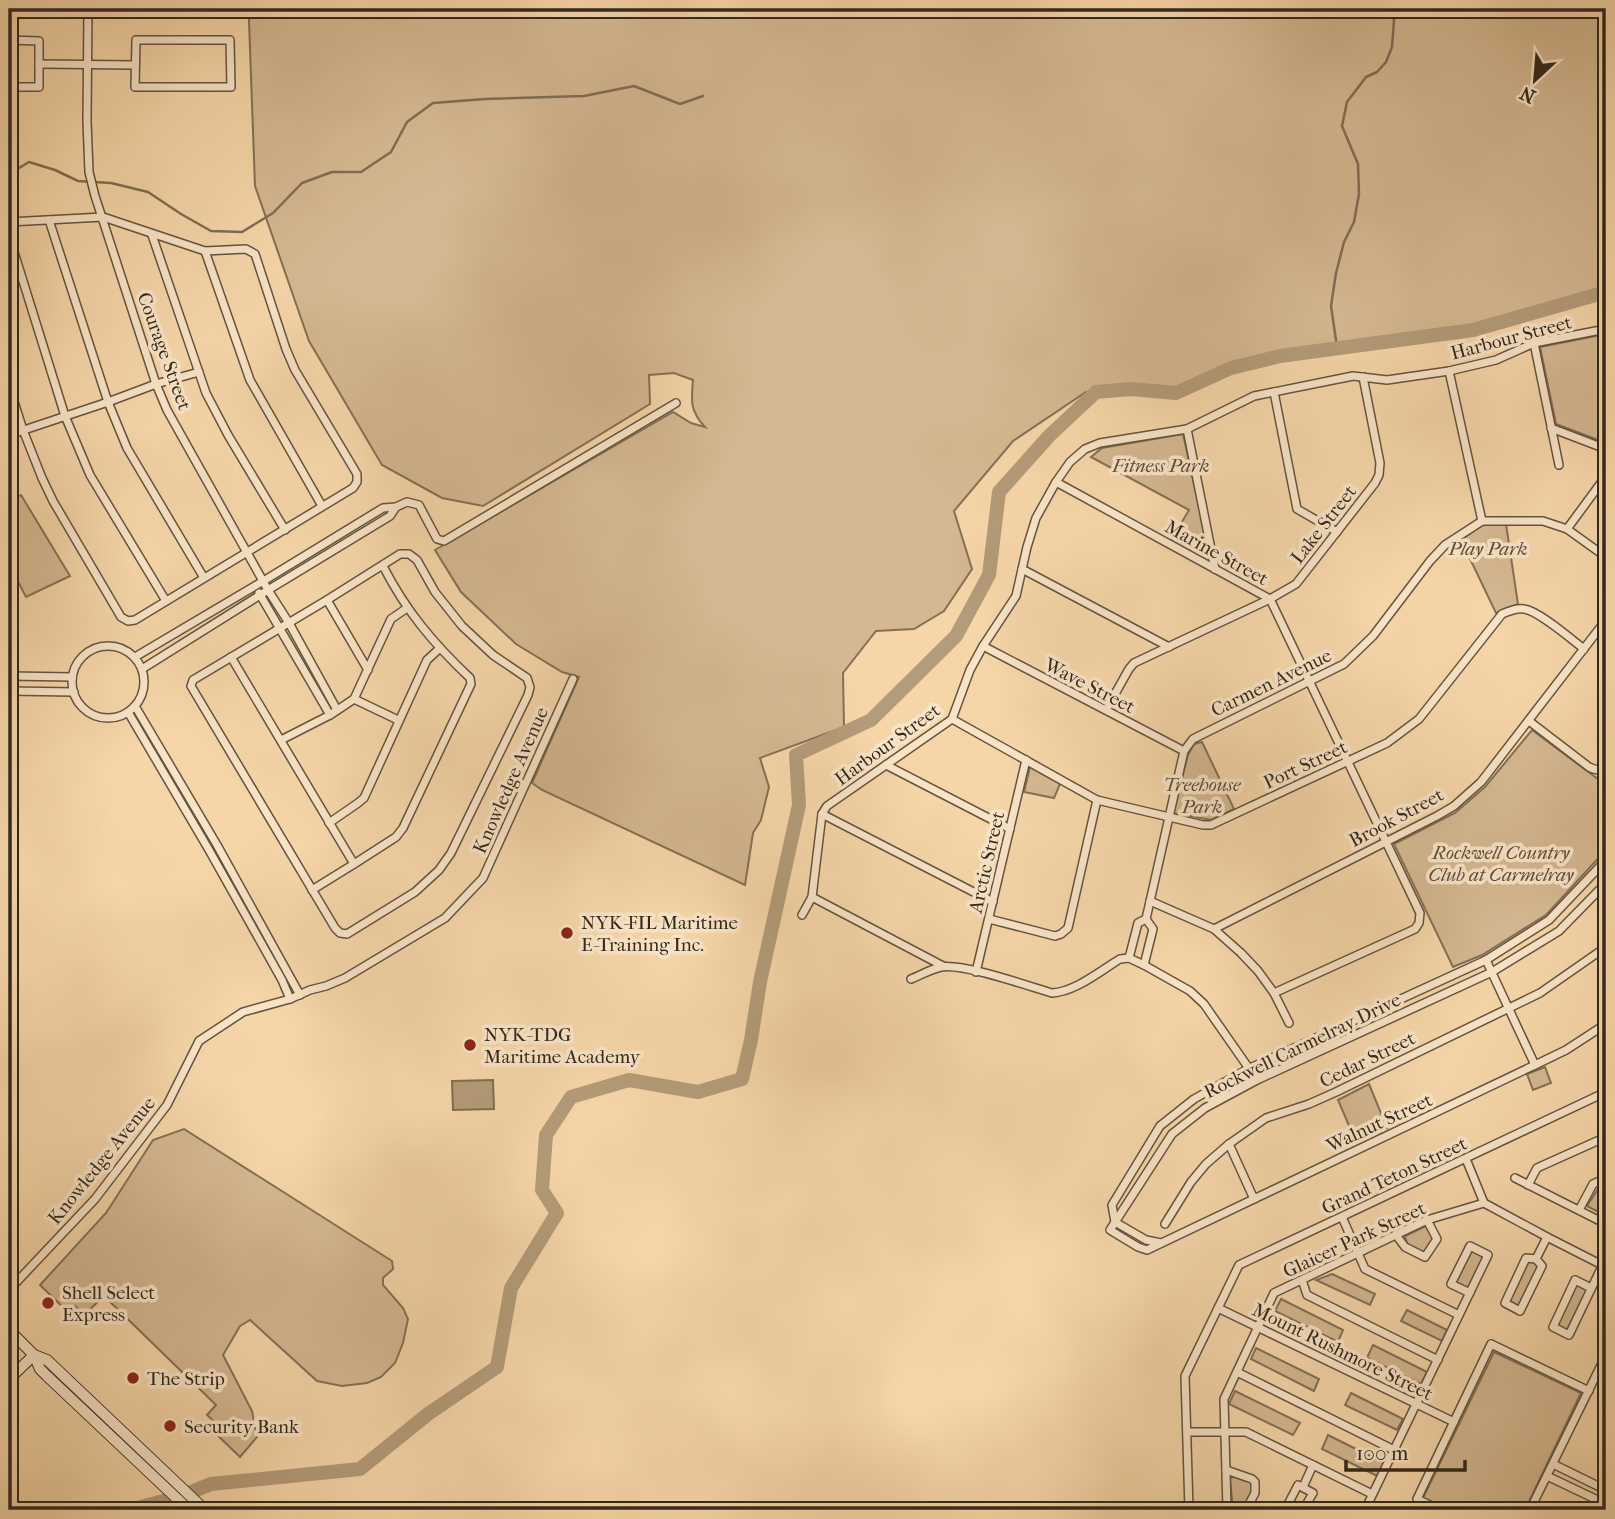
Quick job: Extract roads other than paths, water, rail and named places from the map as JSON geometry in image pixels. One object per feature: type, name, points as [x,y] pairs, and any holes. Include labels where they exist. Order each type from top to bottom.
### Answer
[{"type":"street","points":[[88,9],[88,64]]},
{"type":"street","points":[[9,40],[39,41],[39,87],[9,87]]},
{"type":"street","points":[[136,40],[230,40],[231,87],[135,87],[135,65],[136,40]]},
{"type":"street","points":[[39,64],[135,65]]},
{"type":"street","name":"Courage Street","points":[[88,64],[89,172],[156,384],[167,410],[248,553],[264,592]]},
{"type":"street","points":[[9,222],[103,217],[205,251],[246,249],[255,254],[295,370],[357,474],[358,482],[353,488],[248,553],[135,620],[128,621],[121,617],[53,501],[23,430],[9,387]]},
{"type":"street","points":[[49,220],[108,402],[127,448],[204,578]]},
{"type":"street","points":[[152,234],[214,409],[285,530]]},
{"type":"street","points":[[9,236],[65,416],[90,475],[166,601]]},
{"type":"street","points":[[205,251],[250,380],[322,506]]},
{"type":"street","name":"Harbour Street","points":[[821,814],[827,806],[952,719],[965,682],[983,646],[1016,596],[1036,518],[1070,462],[1086,449],[1100,443],[1187,429],[1254,396],[1353,376],[1387,380],[1448,371],[1496,360],[1534,343],[1606,329]]},
{"type":"street","points":[[1534,343],[1559,465]]},
{"type":"street","points":[[1448,371],[1482,521],[1543,521],[1567,529],[1606,557]]},
{"type":"street","points":[[9,435],[156,384],[199,372]]},
{"type":"street","name":"Lake Street","points":[[1106,710],[1134,663],[1296,584],[1375,483],[1380,463],[1363,377]]},
{"type":"street","points":[[1274,392],[1297,509],[1337,532]]},
{"type":"street","points":[[135,657],[383,508],[397,507],[407,502],[419,505],[437,539],[444,541],[676,402]]},
{"type":"street","points":[[1551,428],[1606,449]]},
{"type":"street","points":[[1187,429],[1215,569]]},
{"type":"street","points":[[1567,529],[1606,476]]},
{"type":"street","name":"Marine Street","points":[[1056,482],[1270,599],[1420,913],[1415,929],[1274,993]]},
{"type":"street","points":[[142,669],[390,516],[397,507]]},
{"type":"street","name":"Carmen Avenue","points":[[1184,751],[1193,738],[1344,664],[1373,636],[1445,545],[1482,521]]},
{"type":"street","points":[[400,554],[409,554],[417,560],[435,592],[461,626],[493,655],[527,678],[530,687],[451,853],[439,870],[415,892],[346,934],[335,928],[191,686],[193,680],[327,600],[400,554]]},
{"type":"street","points":[[312,890],[396,837],[403,828],[471,684],[470,678],[439,649],[407,608],[383,566]]},
{"type":"street","points":[[1022,569],[1168,647]]},
{"type":"street","points":[[264,592],[289,622],[334,713]]},
{"type":"street","points":[[264,592],[280,628],[334,713]]},
{"type":"street","points":[[327,600],[368,670]]},
{"type":"street","points":[[281,740],[334,713],[354,699],[391,619],[407,608]]},
{"type":"street","name":"Port Street","points":[[952,719],[1097,800],[1211,825],[1387,743],[1419,719],[1502,614],[1523,609],[1535,613],[1584,649]]},
{"type":"street","name":"Brook Street","points":[[1214,929],[1454,806],[1481,782],[1606,620]]},
{"type":"street","name":"Wave Street","points":[[983,646],[1184,751]]},
{"type":"street","points":[[97,647],[124,649],[135,657],[142,669],[145,682],[142,695],[128,712],[116,717],[102,717],[90,713],[80,704],[74,692],[72,677],[76,664],[85,654],[97,647]]},
{"type":"street","points":[[329,823],[364,798],[427,660],[439,649]]},
{"type":"street","points":[[230,657],[354,864]]},
{"type":"street","points":[[9,676],[72,677]]},
{"type":"street","name":"Knowledge Avenue","points":[[9,1290],[95,1199],[167,1105],[199,1041],[243,1012],[290,999],[345,978],[445,918],[483,878],[573,679]]},
{"type":"street","points":[[9,691],[74,692]]},
{"type":"street","points":[[354,699],[398,720]]},
{"type":"street","points":[[135,706],[217,845],[300,995]]},
{"type":"street","points":[[128,712],[209,850],[290,999]]},
{"type":"street","points":[[1529,721],[1589,767],[1596,770],[1606,767]]},
{"type":"street","points":[[1144,964],[1153,929],[1146,919],[1184,751]]},
{"type":"street","name":"Arctic Street","points":[[976,972],[1026,760]]},
{"type":"street","points":[[886,765],[1010,829]]},
{"type":"street","points":[[989,919],[1055,936],[1068,928],[1097,800]]},
{"type":"street","points":[[802,915],[812,897],[821,814],[993,902]]},
{"type":"street","name":"Rockwell Carmelray Drive","points":[[1115,1222],[1112,1205],[1160,1126],[1194,1099],[1248,1069],[1486,960],[1549,920],[1606,860]]},
{"type":"street","name":"Rockwell Carmelray Drive","points":[[1115,1222],[1172,1134],[1205,1108],[1257,1080],[1492,972],[1559,931],[1606,883]]},
{"type":"street","points":[[812,897],[943,966],[976,972],[1052,993],[1070,989],[1119,959],[1129,958],[1144,964],[1190,992],[1204,1004],[1257,1080]]},
{"type":"street","points":[[1150,901],[1214,929],[1250,962],[1274,993],[1290,1023]]},
{"type":"street","points":[[1129,958],[1138,923],[1146,919]]},
{"type":"street","name":"Cedar Street","points":[[1165,1224],[1191,1182],[1206,1164],[1266,1118],[1328,1096],[1509,1009],[1540,992],[1606,947]]},
{"type":"street","points":[[1486,960],[1535,1065]]},
{"type":"street","points":[[911,979],[943,966]]},
{"type":"street","name":"Walnut Street","points":[[1161,1243],[1566,1050],[1606,1024]]},
{"type":"street","name":"Grand Teton Street","points":[[1189,1510],[1185,1376],[1239,1265],[1606,1092]]},
{"type":"street","points":[[1528,1185],[1537,1168],[1606,1137]]},
{"type":"street","points":[[1229,1144],[1254,1199]]},
{"type":"street","points":[[1466,1159],[1484,1203],[1547,1237],[1605,1263],[1569,1335],[1553,1327],[1575,1280],[1591,1288]]},
{"type":"street","points":[[1515,1178],[1606,1224]]},
{"type":"street","points":[[1580,1210],[1593,1184],[1606,1178]]},
{"type":"street","name":"Glaicer Park Street","points":[[1227,1510],[1224,1399],[1274,1293],[1427,1220],[1484,1203]]},
{"type":"street","points":[[1342,1217],[1365,1269],[1459,1315]]},
{"type":"street","points":[[1396,1235],[1405,1247],[1425,1257],[1437,1239],[1427,1220]]},
{"type":"street","points":[[1115,1222],[1146,1240],[1161,1243],[1147,1250],[1110,1230],[1115,1222]]},
{"type":"street","points":[[1535,1259],[1547,1237]]},
{"type":"street","points":[[1365,1510],[1438,1360],[1459,1315],[1470,1293],[1488,1255],[1470,1246],[1451,1284],[1470,1293]]},
{"type":"street","points":[[1527,1258],[1535,1259],[1542,1266],[1520,1311],[1505,1303],[1527,1258]]},
{"type":"street","points":[[1301,1280],[1307,1295],[1438,1360]]},
{"type":"street","name":"Mount Rushmore Street","points":[[1218,1308],[1454,1422]]},
{"type":"street","points":[[9,1330],[34,1355],[40,1369],[152,1467],[189,1510]]},
{"type":"street","points":[[1440,1510],[1417,1499],[1491,1344],[1589,1391]]},
{"type":"street","points":[[9,1379],[34,1355]]},
{"type":"street","points":[[1530,1510],[1606,1355]]},
{"type":"street","points":[[1237,1372],[1394,1450]]},
{"type":"street","points":[[1187,1432],[1246,1432],[1373,1494]]},
{"type":"street","points":[[1553,1464],[1606,1490]]},
{"type":"street","points":[[1303,1487],[1313,1465]]},
{"type":"street","points":[[1226,1469],[1255,1482],[1255,1493],[1246,1510]]},
{"type":"street","points":[[1547,1476],[1606,1504]]},
{"type":"street","points":[[167,1482],[205,1510]]},
{"type":"street","points":[[1285,1510],[1299,1485],[1313,1493],[1303,1510]]},
{"type":"waterway","points":[[1337,347],[1331,306],[1336,273],[1344,242],[1354,222],[1359,194],[1358,164],[1342,126],[1347,102],[1366,77],[1377,72],[1386,62],[1392,47],[1394,20],[1390,9]]},
{"type":"waterway","points":[[9,174],[29,162],[78,181],[111,183],[148,192],[211,231],[242,232],[273,213],[302,183],[332,172],[361,172],[391,152],[407,122],[433,103],[584,96],[634,86],[680,104],[703,96]]},
{"type":"waterway","points":[[129,1510],[179,1497],[211,1484],[360,1469],[428,1414],[497,1367],[511,1288],[557,1213],[542,1190],[546,1135],[571,1097],[629,1080],[698,1092],[742,1079],[760,982],[799,805],[796,755],[871,720],[956,636],[989,575],[999,492],[1049,436],[1096,392],[1131,389],[1176,393],[1231,368],[1280,356],[1473,330],[1606,292]]},
{"type":"place","name":"NYK-FIL Maritime E-Training Inc.","points":[[567,933]]},
{"type":"place","name":"NYK-TDG Maritime Academy","points":[[470,1045]]},
{"type":"place","name":"Shell Select Express","points":[[48,1303]]},
{"type":"place","name":"The Strip","points":[[133,1378]]},
{"type":"place","name":"Security Bank","points":[[170,1426]]},
{"type":"park label","name":"Fitness Park","points":[[1161,465]]},
{"type":"park label","name":"Play Park","points":[[1488,548]]},
{"type":"park label","name":"Treehouse Park","points":[[1202,795]]},
{"type":"park label","name":"Rockwell Country Club at Carmelray","points":[[1501,863]]}]
